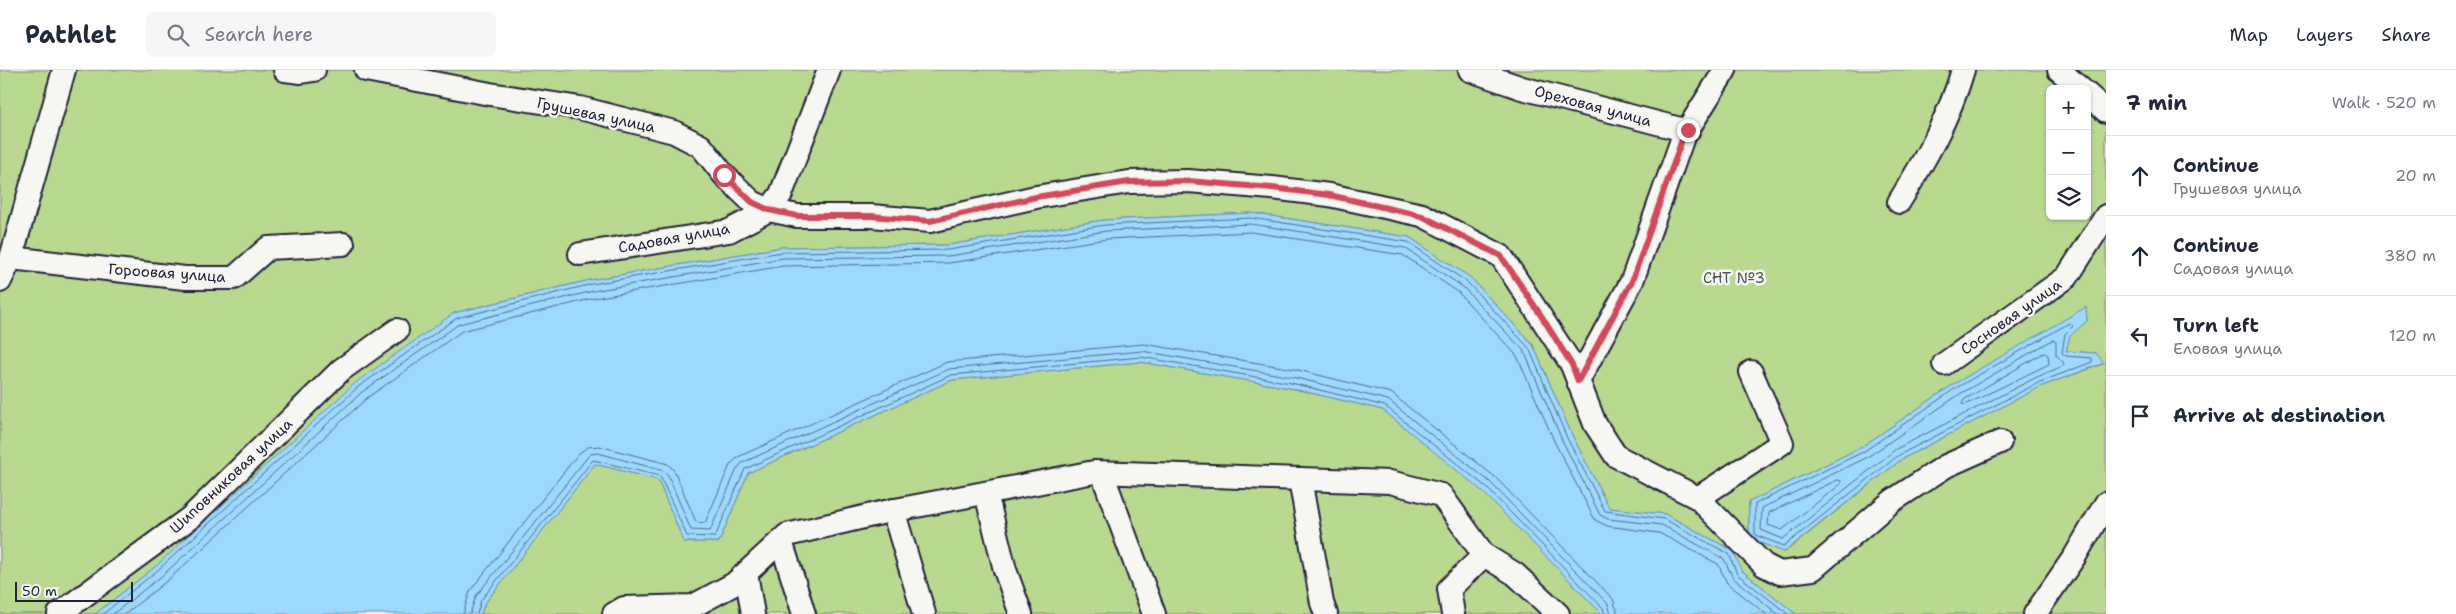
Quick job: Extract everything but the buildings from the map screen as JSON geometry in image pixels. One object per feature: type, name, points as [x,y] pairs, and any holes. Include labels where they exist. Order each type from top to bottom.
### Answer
[{"type":"street","points":[[0,281],[11,258],[64,70]]},
{"type":"street","points":[[286,70],[301,72],[314,70]]},
{"type":"street","name":"Грушевая улица","points":[[366,70],[490,94],[580,108],[674,132],[701,146],[724,175],[752,202],[769,210]]},
{"type":"street","points":[[829,70],[781,194],[769,210],[797,216],[871,216],[930,221],[1036,197],[1129,182],[1188,181],[1329,195],[1422,216],[1501,256],[1572,365],[1595,424],[1616,456],[1698,498],[1764,566],[1780,573],[1813,569],[1892,501],[1946,466],[2000,442]]},
{"type":"street","name":"Ореховая улица","points":[[1470,70],[1522,88],[1688,130]]},
{"type":"street","points":[[1578,381],[1632,281],[1683,137],[1725,70]]},
{"type":"street","points":[[1899,202],[1924,162],[1954,102],[1963,70]]},
{"type":"street","points":[[2059,70],[2076,85]]},
{"type":"street","points":[[2091,97],[2106,110]]},
{"type":"street","name":"Садовая улица","points":[[580,254],[729,231],[769,210]]},
{"type":"street","name":"Сосновая улица","points":[[1944,364],[2067,277],[2106,216]]},
{"type":"street","name":"Гороовая улица","points":[[11,258],[185,278],[234,278],[268,248],[343,244]]},
{"type":"street","name":"Шиповниковая улица","points":[[59,614],[190,517],[341,370],[397,330]]},
{"type":"street","points":[[1698,498],[1782,443],[1751,372]]},
{"type":"street","points":[[1102,473],[1154,614]]},
{"type":"street","points":[[614,614],[624,608],[693,606],[734,584],[787,535],[893,510],[1102,473],[1390,482],[1441,495],[1484,555],[1515,574],[1558,614]]},
{"type":"street","points":[[1300,479],[1322,602],[1326,614]]},
{"type":"street","points":[[986,493],[1005,570],[1021,614]]},
{"type":"street","points":[[2035,614],[2075,556],[2106,503]]},
{"type":"street","points":[[893,510],[924,614]]},
{"type":"street","points":[[781,541],[804,614]]},
{"type":"street","points":[[1453,614],[1449,589],[1484,555]]},
{"type":"street","points":[[746,573],[754,614]]},
{"type":"green space","name":"СНТ №3","points":[[0,70],[2106,70],[2106,614],[1796,614],[1741,570],[1734,554],[1751,539],[1785,552],[1902,459],[2042,386],[2103,364],[2096,353],[2066,351],[2070,335],[2087,321],[2086,308],[1954,384],[1860,448],[1749,502],[1749,537],[1733,551],[1665,514],[1609,508],[1572,435],[1533,345],[1471,278],[1409,237],[1251,213],[1104,220],[948,245],[782,247],[590,280],[454,313],[155,567],[95,614],[0,614]]},
{"type":"green space","points":[[1140,362],[1290,388],[1383,410],[1482,490],[1602,614],[481,614],[485,603],[595,464],[658,480],[684,542],[719,542],[748,473],[952,380]]},
{"type":"water","points":[[1251,213],[1409,237],[1471,278],[1533,345],[1572,435],[1609,508],[1665,514],[1733,551],[1749,537],[1749,502],[1860,448],[1954,384],[2086,307],[2087,321],[2070,336],[2066,351],[2096,353],[2104,363],[2042,386],[1902,459],[1784,552],[1751,539],[1735,554],[1741,570],[1796,614],[1602,614],[1482,491],[1383,410],[1290,388],[1140,362],[952,380],[748,473],[719,542],[684,542],[658,480],[595,464],[485,603],[481,614],[95,614],[155,567],[355,383],[454,313],[590,280],[782,247],[948,245],[1104,220]]},
{"type":"route","points":[[724,175],[752,202],[769,210],[797,216],[871,216],[930,221],[1036,197],[1129,182],[1188,181],[1329,195],[1422,216],[1501,256],[1572,365],[1578,381],[1632,281],[1663,200],[1683,137],[1688,130]]}]
